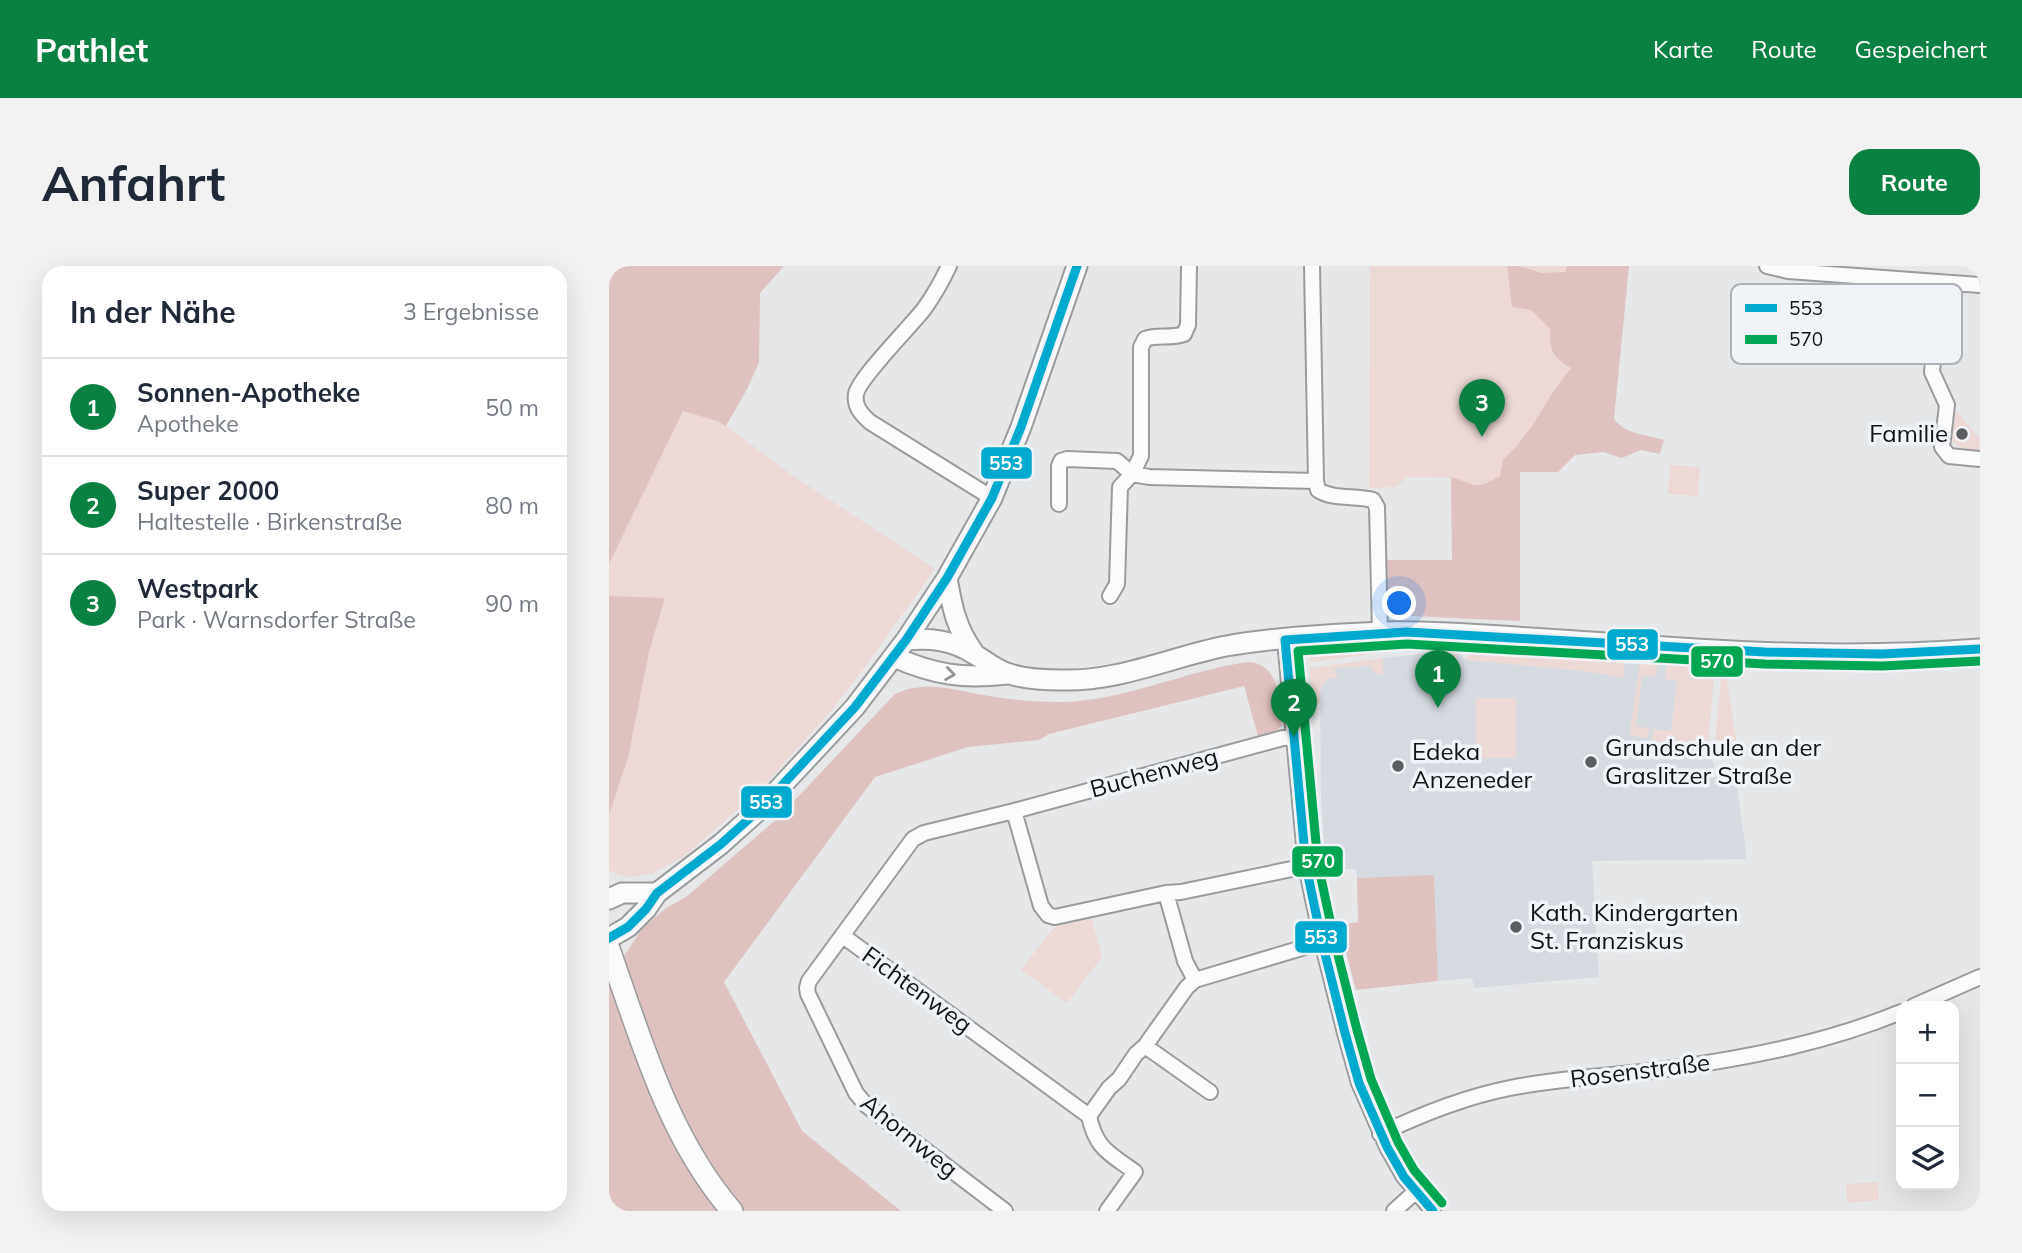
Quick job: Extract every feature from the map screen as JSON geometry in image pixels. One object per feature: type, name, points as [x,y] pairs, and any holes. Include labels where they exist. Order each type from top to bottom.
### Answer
[{"type":"main road","points":[[609,949],[671,1118],[701,1170],[732,1211]]},
{"type":"street","points":[[949,266],[925,308],[863,379],[856,394],[856,405],[870,422],[992,498]]},
{"type":"street","points":[[609,938],[628,927],[657,893],[721,844],[759,810],[855,707],[906,640],[947,578],[992,498],[1021,428],[1077,266]]},
{"type":"street","points":[[1110,596],[1117,584],[1120,487],[1132,474],[1141,456],[1141,347],[1145,339],[1153,335],[1184,334],[1188,325],[1189,266]]},
{"type":"street","points":[[1312,266],[1316,481],[1318,490],[1327,496],[1366,498],[1373,500],[1377,507],[1380,632]]},
{"type":"street","points":[[1767,266],[1788,271],[1980,285]]},
{"type":"street","points":[[1933,364],[1932,372],[1947,405],[1942,447],[1949,456],[1980,459]]},
{"type":"street","points":[[1059,504],[1059,466],[1061,461],[1067,459],[1117,461],[1132,474],[1149,477],[1316,481]]},
{"type":"street","points":[[947,578],[955,618],[962,636],[975,654]]},
{"type":"street","points":[[894,657],[944,674],[977,677],[1008,674],[1052,680],[1119,675],[1225,647],[1380,632],[1462,634],[1775,653],[1882,654],[1980,649]]},
{"type":"street","points":[[906,640],[941,640],[975,654],[989,665],[1008,674]]},
{"type":"street","points":[[1285,640],[1306,866],[1353,1063],[1380,1134],[1394,1161],[1415,1192],[1433,1211]]},
{"type":"street","name":"Buchenweg","points":[[1014,811],[1294,737]]},
{"type":"street","points":[[1014,811],[1041,906],[1048,915],[1055,918],[1306,866]]},
{"type":"street","name":"Fichtenweg","points":[[1014,811],[924,832],[913,839],[843,936],[1089,1116]]},
{"type":"street","points":[[613,893],[657,893]]},
{"type":"street","points":[[1166,893],[1185,961],[1195,980]]},
{"type":"street","name":"Ahornweg","points":[[843,936],[809,981],[807,988],[856,1093],[866,1105],[1005,1211]]},
{"type":"street","points":[[1107,1211],[1135,1172],[1104,1149],[1093,1135],[1089,1116],[1145,1046],[1187,987],[1195,980],[1322,942]]},
{"type":"street","points":[[1925,1001],[1980,977]]},
{"type":"street","name":"Rosenstraße","points":[[1380,1134],[1427,1112],[1484,1094],[1538,1083],[1674,1068],[1770,1052],[1848,1032],[1896,1014]]},
{"type":"street","points":[[1145,1046],[1210,1093]]},
{"type":"street","points":[[1394,1211],[1415,1192]]},
{"type":"shaded area","points":[[609,266],[784,266],[760,293],[759,363],[726,426],[683,411],[609,564]]},
{"type":"shaded area","points":[[1370,266],[1629,266],[1575,455],[1558,472],[1520,472],[1520,621],[1389,615],[1387,560],[1452,560],[1451,478],[1406,477],[1396,487],[1369,488]]},
{"type":"shaded area","points":[[1507,266],[1519,266],[1541,273],[1565,272],[1567,266],[1629,266],[1614,419],[1630,431],[1664,440],[1660,454],[1640,450],[1622,458],[1603,452],[1575,455],[1558,472],[1520,472],[1520,621],[1389,615],[1387,560],[1452,560],[1451,477],[1480,485],[1500,476],[1503,460],[1534,423],[1571,368],[1553,353],[1550,329],[1531,310],[1512,307]]},
{"type":"shaded area","points":[[1953,409],[1979,438],[1980,452],[1961,448],[1952,440]]},
{"type":"shaded area","points":[[683,410],[726,426],[792,475],[935,569],[831,711],[758,792],[683,857],[651,874],[626,877],[609,871],[609,815],[628,758],[649,652],[665,599],[609,596],[609,564]]},
{"type":"shaded area","points":[[1670,465],[1700,467],[1698,496],[1668,494]]},
{"type":"shaded area","points":[[609,596],[665,598],[649,652],[628,758],[609,815]]},
{"type":"shaded area","points":[[1391,642],[1390,652],[1310,662],[1309,651],[1316,647]]},
{"type":"shaded area","points":[[1467,651],[1625,662],[1623,678],[1585,671],[1467,660]]},
{"type":"shaded area","points":[[1431,653],[1431,680],[1457,678],[1457,653],[1467,660],[1623,677],[1625,662],[1715,667],[1707,752],[1714,764],[1712,777],[1736,779],[1747,859],[1592,861],[1599,977],[1474,988],[1472,978],[1438,981],[1434,876],[1357,878],[1356,869],[1327,869],[1321,798],[1320,689],[1333,668],[1370,666],[1377,675],[1383,674],[1383,658]]},
{"type":"shaded area","points":[[1431,653],[1457,653],[1455,681],[1431,680]]},
{"type":"shaded area","points":[[1383,658],[1383,674],[1377,675],[1370,666],[1334,668],[1338,678],[1327,679],[1321,690],[1320,703],[1312,705],[1310,668]]},
{"type":"shaded area","points":[[1249,662],[1267,670],[1273,677],[1280,706],[1281,726],[1275,732],[1258,736],[1244,686],[1049,734],[1039,740],[968,747],[875,777],[724,982],[802,1131],[901,1211],[740,1211],[689,1139],[620,962],[642,929],[666,908],[686,897],[778,818],[895,694],[918,687],[930,687],[1024,701],[1083,701]]},
{"type":"shaded area","points":[[1640,662],[1658,664],[1655,677],[1642,676],[1636,726],[1649,728],[1648,738],[1632,736],[1630,731]]},
{"type":"shaded area","points":[[1667,664],[1715,667],[1707,752],[1654,744],[1653,729],[1671,731],[1677,681],[1665,679]]},
{"type":"shaded area","points":[[1725,668],[1739,758],[1724,756],[1719,740],[1715,740],[1722,671]]},
{"type":"shaded area","points":[[1476,698],[1516,698],[1516,758],[1476,758]]},
{"type":"shaded area","points":[[1434,875],[1438,981],[1356,990],[1339,925],[1358,922],[1357,878]]},
{"type":"shaded area","points":[[1320,880],[1324,882],[1351,990],[1346,992],[1318,883]]},
{"type":"shaded area","points":[[1091,916],[1102,957],[1067,1003],[1021,970],[1051,931],[1062,923]]},
{"type":"shaded area","points":[[609,976],[723,1211],[609,1211]]},
{"type":"shaded area","points":[[1878,1182],[1879,1200],[1847,1203],[1846,1184]]},
{"type":"transit line","name":"553","points":[[609,938],[628,927],[657,893],[721,844],[760,809],[855,707],[906,640],[947,578],[992,498],[1021,427],[1077,266]]},
{"type":"transit line","name":"553","points":[[1285,640],[1407,632],[1765,652],[1882,654],[1980,649]]},
{"type":"transit line","name":"553","points":[[1285,640],[1306,866],[1345,1033],[1359,1083],[1387,1147],[1404,1177],[1433,1211]]},
{"type":"transit line","name":"570","points":[[1442,1203],[1414,1170],[1398,1142],[1371,1079],[1357,1030],[1318,864],[1298,651],[1407,644],[1765,664],[1882,666],[1980,661]]},
{"type":"place","name":"Familie","points":[[1962,434]]},
{"type":"place","name":"Westpark","points":[[1482,437]]},
{"type":"place","name":"Sonnen-Apotheke","points":[[1438,708]]},
{"type":"place","name":"Super 2000","points":[[1294,737]]},
{"type":"place","name":"Grundschule an der Graslitzer Straße","points":[[1591,762]]},
{"type":"place","name":"Edeka Anzeneder","points":[[1398,766]]},
{"type":"place","name":"Kath. Kindergarten St. Franziskus","points":[[1516,927]]}]
